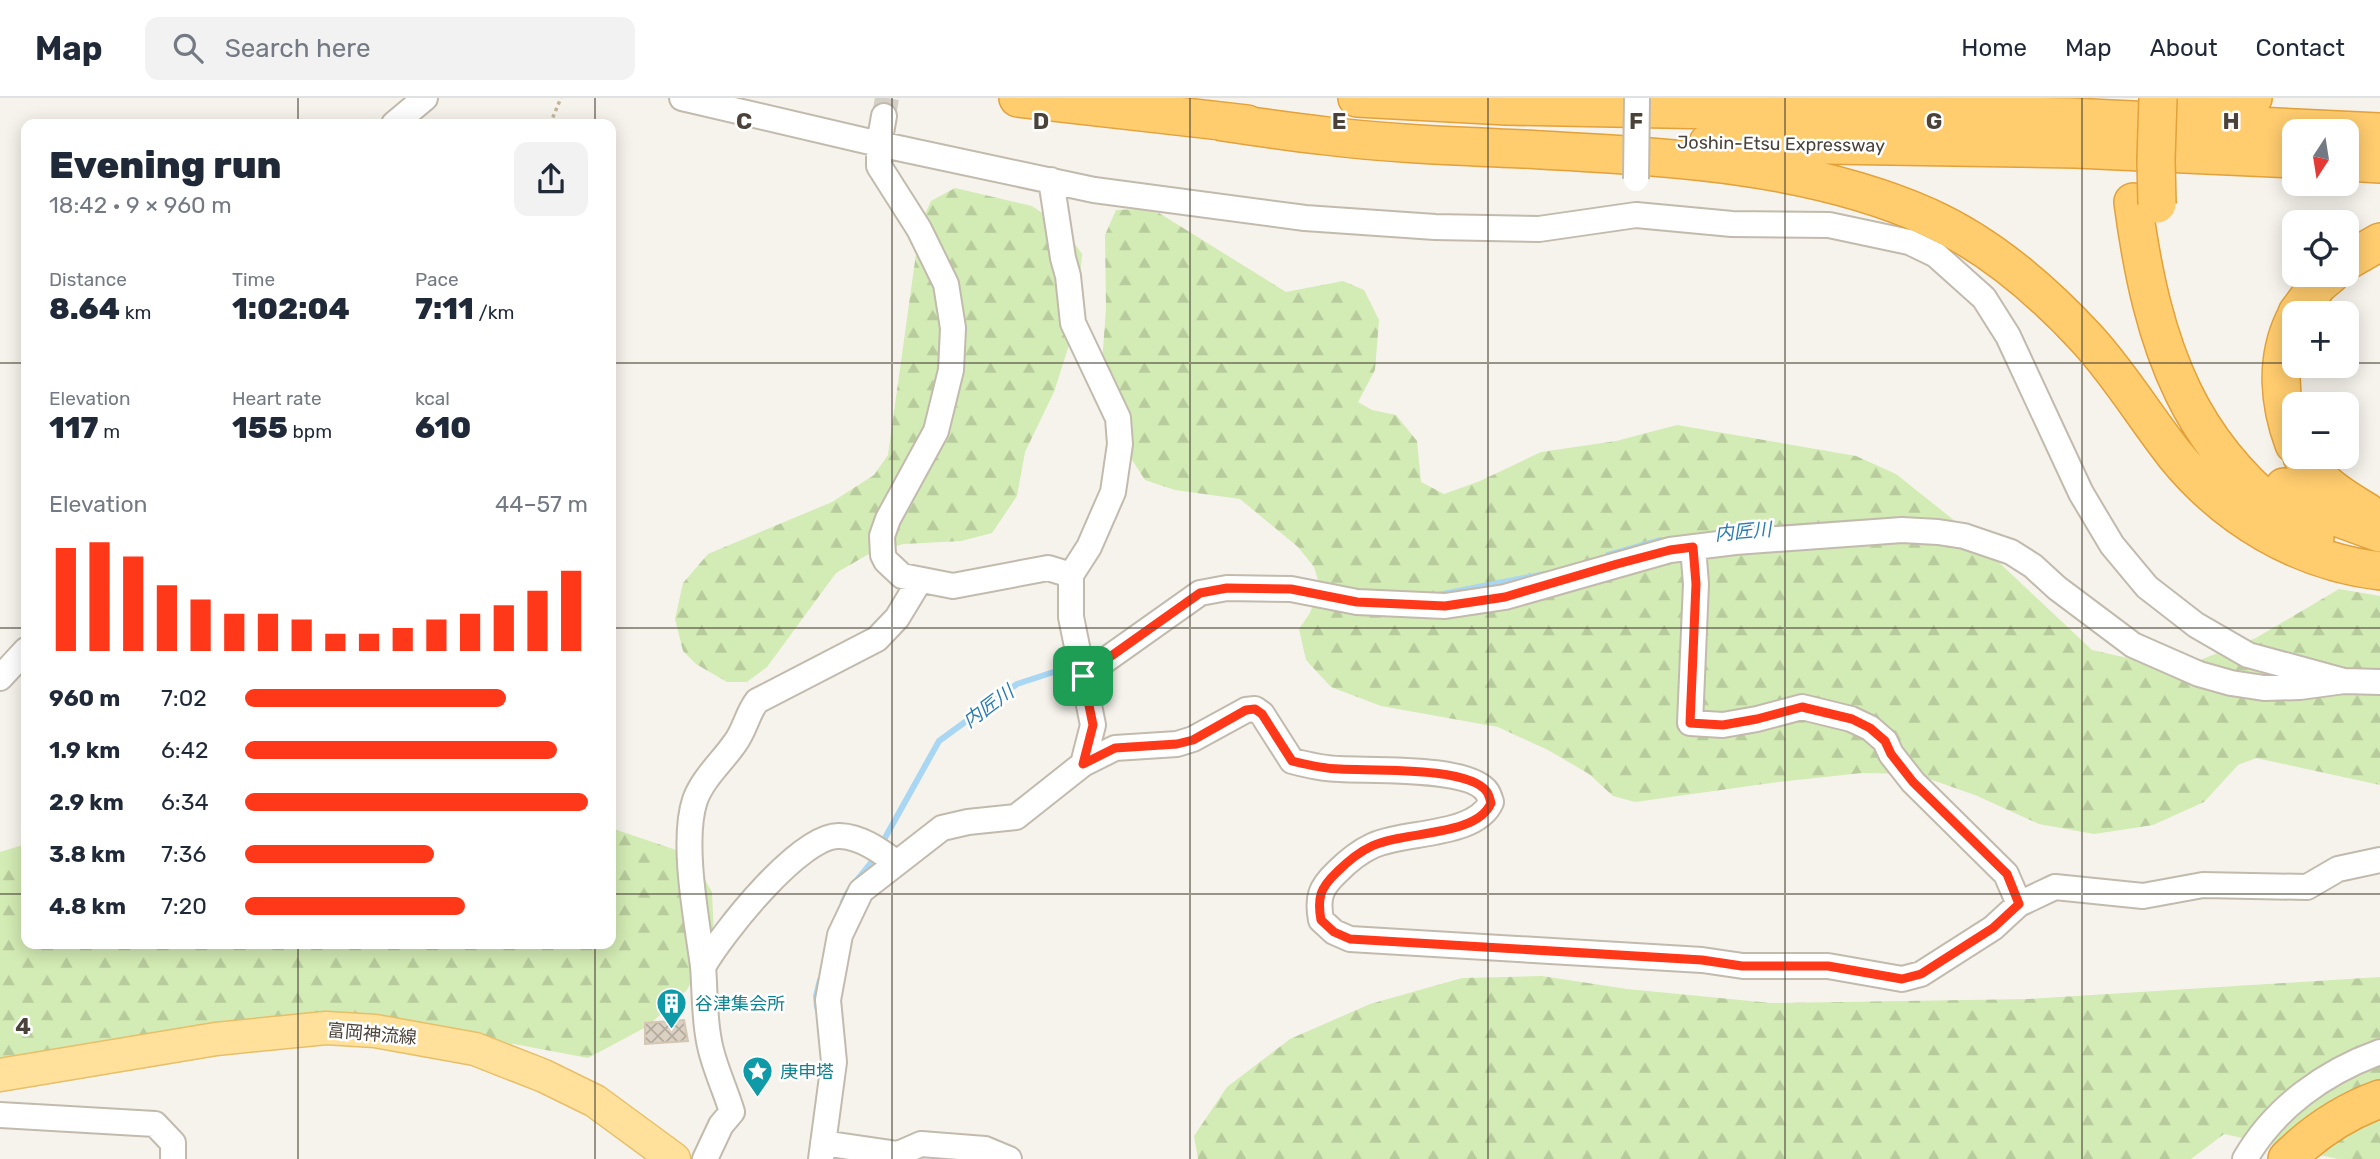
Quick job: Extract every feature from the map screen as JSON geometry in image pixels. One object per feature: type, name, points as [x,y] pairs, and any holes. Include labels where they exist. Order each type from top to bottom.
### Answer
[{"type":"highway","name":"Joshin-Etsu Expressway","points":[[1018,98],[1223,122],[1505,139],[2076,149],[2282,158]]},
{"type":"highway","name":"Joshin-Etsu Expressway","points":[[1357,98],[1507,106],[2070,117],[2380,132]]},
{"type":"highway","points":[[2133,98],[2131,159],[2163,252],[2184,338],[2199,378],[2218,414],[2240,445],[2266,474],[2297,497],[2328,514],[2380,533]]},
{"type":"highway","points":[[2158,98],[2155,160],[2145,203],[2140,254],[2151,304],[2166,351],[2183,391],[2203,430],[2254,491],[2284,517],[2316,537],[2348,554],[2380,564]]},
{"type":"highway","points":[[1807,112],[2253,98]]},
{"type":"highway","points":[[1223,122],[1330,137],[1711,163],[1801,178],[1890,202],[1967,238],[2001,261],[2061,312],[2089,341],[2173,453],[2220,502],[2271,537],[2301,551],[2334,562],[2380,571]]},
{"type":"highway","points":[[2359,163],[2380,164]]},
{"type":"highway","points":[[2359,254],[2380,242]]},
{"type":"highway","points":[[2282,358],[2282,398]]},
{"type":"highway","points":[[2310,469],[2339,495],[2380,518]]},
{"type":"highway","points":[[2287,1159],[2306,1140],[2332,1122],[2380,1099]]},
{"type":"highway","points":[[2320,1159],[2333,1148],[2380,1124]]},
{"type":"main road","name":"富岡神流線","points":[[0,1075],[216,1039],[326,1028],[375,1031],[475,1049],[534,1072],[596,1101],[674,1159]]},
{"type":"street","points":[[400,119],[425,98]]},
{"type":"street","points":[[682,98],[1094,190],[1305,218],[1435,227],[1539,229],[1636,215],[1732,224],[1829,225],[1909,242],[1936,255],[1983,298],[2008,337],[2081,493],[2112,545],[2147,587],[2196,625],[2248,654],[2344,681]]},
{"type":"street","points":[[1636,215],[1637,98]]},
{"type":"street","points":[[884,116],[879,144],[879,166],[919,229],[946,285],[953,328],[951,370],[936,431],[888,519],[882,536],[883,555],[902,576],[953,586],[1048,568],[1070,575]]},
{"type":"street","points":[[1051,180],[1068,276],[1073,323],[1118,418],[1120,444],[1114,492],[1089,547],[1070,575],[1072,617],[1093,725],[1083,764]]},
{"type":"street","points":[[1083,676],[1200,593],[1227,588],[1291,589],[1357,602],[1445,606],[1505,597],[1670,550],[1902,530],[1964,536],[2011,552],[2033,566],[2122,638],[2178,666],[2231,684],[2264,688],[2300,687],[2344,681],[2380,682]]},
{"type":"street","points":[[1693,547],[1696,584],[1690,723],[1723,725],[1802,707],[1852,719],[1870,728],[1885,741],[1891,754],[1913,782],[2007,874],[2019,904]]},
{"type":"street","points":[[705,1159],[721,1125],[732,1112],[709,1040],[689,828],[695,799],[711,771],[736,743],[750,710],[757,701],[877,639],[897,618],[920,580]]},
{"type":"street","points":[[0,678],[21,655]]},
{"type":"street","points":[[1009,1159],[985,1150],[921,1144],[898,1154],[822,1151],[834,1062],[828,1000],[840,935],[860,891],[942,828],[968,822],[1016,817],[1083,764],[1115,748],[1177,744],[1193,740],[1246,710],[1255,709],[1262,714],[1292,761],[1339,769],[1390,769],[1446,774],[1480,786],[1487,792],[1491,803],[1487,812],[1473,822],[1373,845],[1326,882],[1318,902],[1321,920],[1334,932],[1350,939],[1702,960],[1742,966],[1828,966],[1902,979],[1921,974],[1993,928],[2019,904],[2055,887],[2143,896],[2203,885],[2307,887],[2338,869],[2380,860]]},
{"type":"street","points":[[703,967],[718,941],[784,867],[815,844],[838,835],[858,839],[897,863]]},
{"type":"street","points":[[2245,1159],[2268,1126],[2319,1080],[2352,1062],[2380,1052]]},
{"type":"street","points":[[0,1115],[155,1124],[173,1143],[173,1159]]},
{"type":"path","points":[[552,119],[561,98]]},
{"type":"green space","points":[[955,188],[1032,206],[1063,227],[1082,254],[1076,323],[1054,392],[1025,452],[1017,496],[992,533],[961,541],[903,544],[867,555],[836,573],[767,667],[747,682],[727,682],[696,664],[683,651],[675,619],[683,583],[708,554],[832,502],[874,475],[888,455],[920,225],[931,201]]},
{"type":"green space","points":[[1140,209],[1159,213],[1286,292],[1343,281],[1364,290],[1379,320],[1375,370],[1358,402],[1372,410],[1396,415],[1417,441],[1421,482],[1444,494],[1480,481],[1541,452],[1616,441],[1677,425],[1856,456],[1896,474],[1955,521],[2092,650],[2177,669],[2256,638],[2339,589],[2380,596],[2380,785],[2256,758],[2238,765],[2204,802],[2153,825],[2094,834],[2039,824],[1975,795],[1915,774],[1862,773],[1635,802],[1613,796],[1589,774],[1548,750],[1498,727],[1381,706],[1331,687],[1306,660],[1299,629],[1310,613],[1320,587],[1314,567],[1298,547],[1240,499],[1175,490],[1145,480],[1109,424],[1100,391],[1106,308],[1105,235],[1116,210]]},
{"type":"green space","points":[[616,830],[691,855],[712,892],[714,936],[687,990],[648,1026],[588,1058],[514,1044],[360,1031],[0,1061],[0,852],[21,846],[21,949],[616,949]]},
{"type":"green space","points":[[1542,976],[1627,989],[1771,1003],[2029,999],[2380,977],[2380,1159],[2338,1159],[2224,1134],[2191,1159],[1198,1159],[1194,1136],[1227,1087],[1290,1039],[1370,1004],[1462,978]]},
{"type":"building","name":"谷津集会所","points":[[684,1020],[688,1041],[645,1044],[645,1023]]},
{"type":"waterway","name":"内匠川","points":[[1721,532],[1765,528]]},
{"type":"waterway","name":"内匠川","points":[[1608,555],[1661,540]]},
{"type":"waterway","name":"内匠川","points":[[1438,595],[1544,574]]},
{"type":"waterway","name":"内匠川","points":[[881,845],[939,741],[1017,684],[1075,665]]},
{"type":"waterway","name":"内匠川","points":[[843,902],[876,855]]},
{"type":"waterway","name":"内匠川","points":[[817,1007],[816,996],[820,980]]},
{"type":"tunnel","points":[[884,116],[887,98]]},
{"type":"place","name":"谷津集会所","points":[[672,1031]]},
{"type":"place","name":"庚申塔","points":[[757,1099]]},
{"type":"route","points":[[1693,547],[1696,584],[1690,723],[1723,725],[1802,707],[1852,719],[1870,728],[1885,741],[1891,754],[1913,782],[2007,874],[2019,904],[1993,928],[1921,974],[1902,979],[1828,966],[1742,966],[1702,960],[1350,939],[1334,932],[1321,920],[1318,902],[1326,882],[1373,845],[1473,822],[1487,812],[1491,803],[1487,792],[1480,786],[1446,774],[1390,769],[1339,769],[1292,761],[1262,714],[1255,709],[1246,710],[1193,740],[1177,744],[1115,748],[1083,764],[1093,725],[1083,676],[1200,593],[1227,588],[1291,589],[1357,602],[1445,606],[1505,597],[1617,564],[1693,547]]}]
